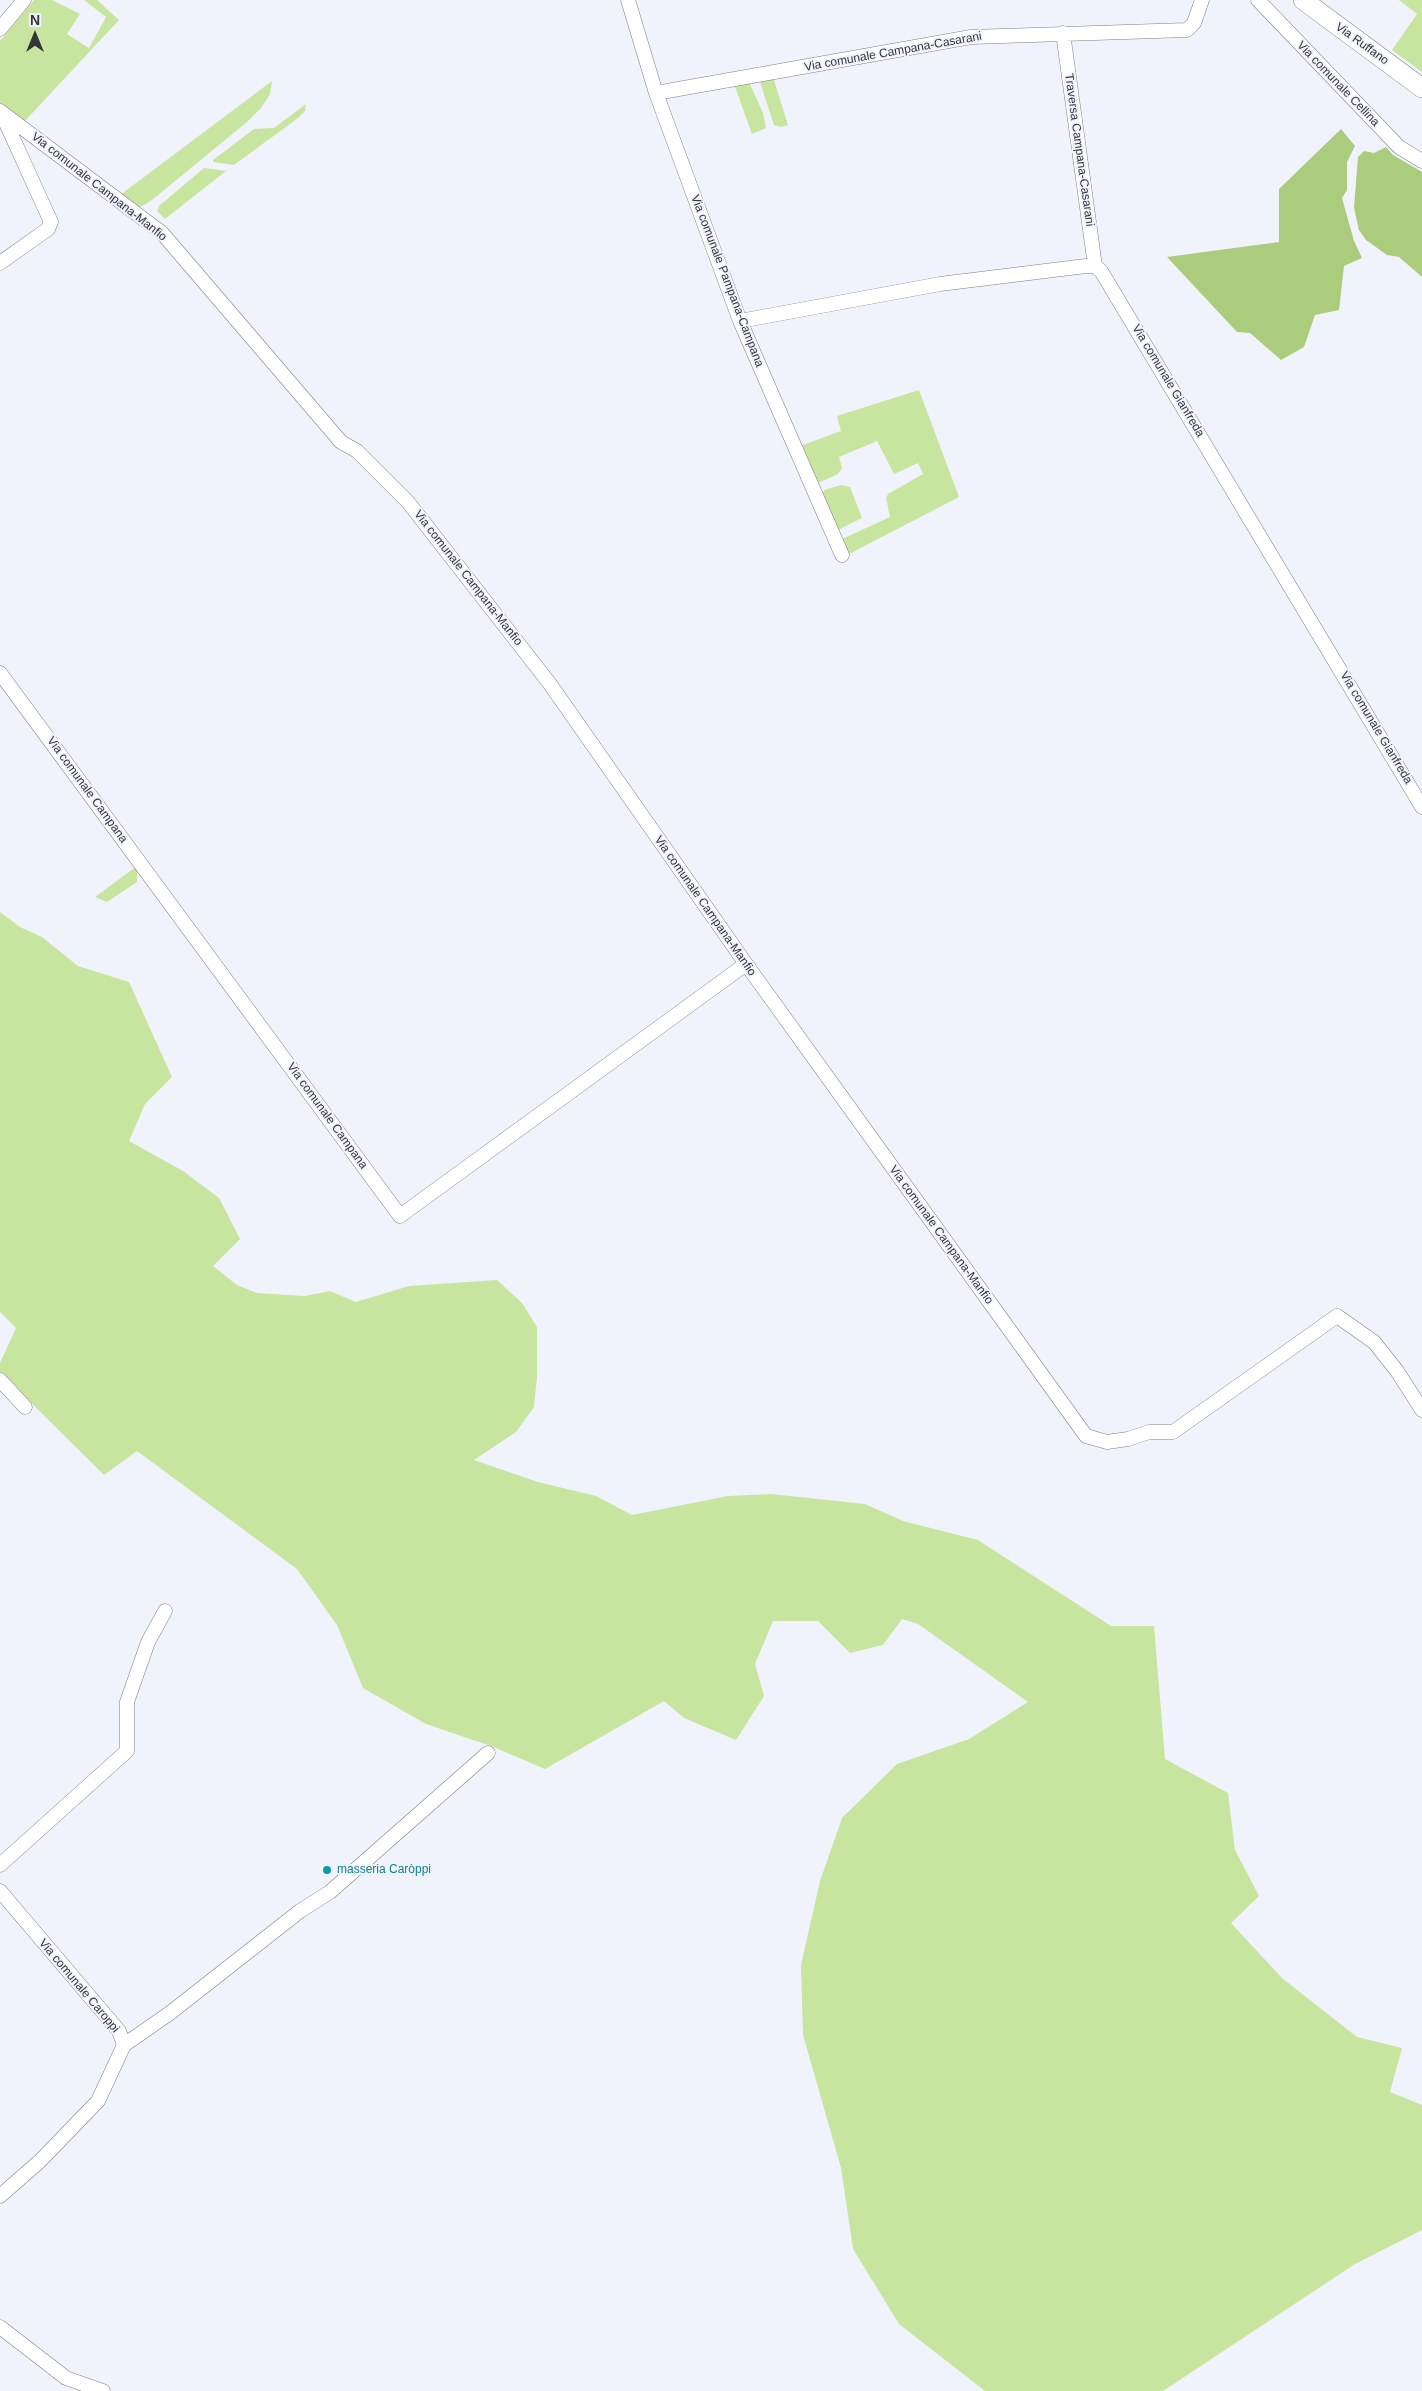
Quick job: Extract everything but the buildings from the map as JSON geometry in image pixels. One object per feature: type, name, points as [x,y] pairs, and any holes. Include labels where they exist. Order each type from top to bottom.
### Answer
[{"type":"street","points":[[0,29],[24,0]]},
{"type":"street","name":"Via comunale Pampana-Campana","points":[[628,0],[656,93],[740,321],[842,555]]},
{"type":"street","name":"Via comunale Campana-Casarani","points":[[656,93],[971,36],[1187,30],[1194,23],[1202,0]]},
{"type":"street","name":"Via comunale Cellina","points":[[1258,0],[1399,147],[1422,161]]},
{"type":"street","name":"Via Ruffano","points":[[1303,0],[1422,88]]},
{"type":"street","name":"Traversa Campana-Casarani","points":[[1063,33],[1095,266]]},
{"type":"street","points":[[0,111],[51,222],[48,229],[0,263]]},
{"type":"street","name":"Via comunale Campana-Manfio","points":[[0,111],[162,233],[341,442],[357,451],[408,502],[550,684],[746,964],[1086,1436],[1107,1442],[1128,1439],[1149,1432],[1173,1432],[1337,1316],[1374,1342],[1397,1371],[1422,1410]]},
{"type":"street","points":[[740,321],[940,284],[1095,266]]},
{"type":"street","name":"Via comunale Gianfreda","points":[[1095,266],[1101,270],[1212,453],[1422,807]]},
{"type":"street","name":"Via comunale Campana","points":[[0,673],[400,1216],[746,964]]},
{"type":"street","points":[[0,1380],[25,1407]]},
{"type":"street","points":[[0,1864],[126,1751],[127,1702],[148,1642],[165,1611]]},
{"type":"street","points":[[124,2045],[170,2013],[300,1911],[330,1892],[488,1753]]},
{"type":"street","name":"Via comunale Caroppi","points":[[0,1891],[119,2031],[124,2045],[98,2101],[40,2161],[0,2196]]},
{"type":"street","points":[[0,2327],[66,2378],[103,2391]]},
{"type":"green space","points":[[34,0],[52,0],[80,14],[67,34],[89,48],[106,17],[84,0],[97,0],[119,20],[24,122],[0,105],[0,41]]},
{"type":"green space","points":[[1399,0],[1422,0],[1422,72],[1392,50],[1417,14]]},
{"type":"green space","points":[[773,77],[788,125],[781,127],[774,125],[760,82],[761,79]]},
{"type":"green space","points":[[272,81],[270,94],[261,108],[247,122],[152,200],[139,208],[120,195]]},
{"type":"green space","points":[[749,82],[763,113],[766,128],[752,134],[734,84]]},
{"type":"green space","points":[[306,104],[305,111],[298,118],[234,165],[213,162],[213,160],[254,129],[274,128]]},
{"type":"green space","points":[[1341,129],[1355,146],[1347,162],[1347,190],[1342,198],[1354,241],[1362,258],[1344,266],[1339,310],[1315,315],[1304,347],[1281,360],[1250,333],[1237,332],[1167,257],[1279,242],[1279,189]]},
{"type":"green space","points":[[1386,147],[1393,155],[1422,172],[1422,277],[1399,257],[1387,255],[1366,240],[1359,230],[1354,208],[1358,157],[1364,151],[1374,153]]},
{"type":"green space","points":[[204,168],[226,171],[165,219],[157,211],[159,206]]},
{"type":"green space","points":[[919,390],[959,497],[849,554],[842,539],[890,517],[886,498],[888,494],[923,474],[918,463],[894,474],[877,441],[839,457],[842,468],[838,474],[816,484],[800,446],[841,431],[837,416]]},
{"type":"green space","points":[[841,485],[850,487],[862,518],[838,530],[822,494],[824,490]]},
{"type":"green space","points":[[137,866],[137,882],[107,902],[95,897]]},
{"type":"green space","points":[[0,912],[20,927],[42,937],[78,966],[129,982],[172,1077],[145,1104],[129,1141],[183,1171],[219,1198],[240,1239],[213,1266],[237,1285],[257,1293],[305,1296],[330,1291],[356,1302],[409,1286],[497,1280],[522,1303],[537,1327],[537,1377],[534,1407],[516,1432],[474,1460],[538,1482],[596,1496],[632,1515],[728,1496],[771,1494],[865,1504],[903,1521],[978,1540],[1111,1626],[1154,1626],[1165,1759],[1228,1793],[1235,1850],[1259,1896],[1231,1923],[1282,1978],[1357,2037],[1402,2048],[1390,2092],[1422,2105],[1422,2230],[1355,2264],[1163,2391],[985,2391],[899,2324],[853,2249],[841,2168],[803,2035],[801,1965],[820,1881],[842,1818],[897,1764],[969,1739],[1028,1702],[918,1624],[902,1619],[883,1645],[850,1653],[818,1621],[773,1621],[755,1664],[764,1696],[736,1740],[684,1718],[664,1701],[545,1769],[491,1746],[426,1724],[363,1688],[337,1625],[297,1569],[137,1451],[104,1475],[0,1372],[0,1363],[16,1328],[0,1312]]},
{"type":"place","name":"masseria Caròppi","points":[[327,1870]]}]
